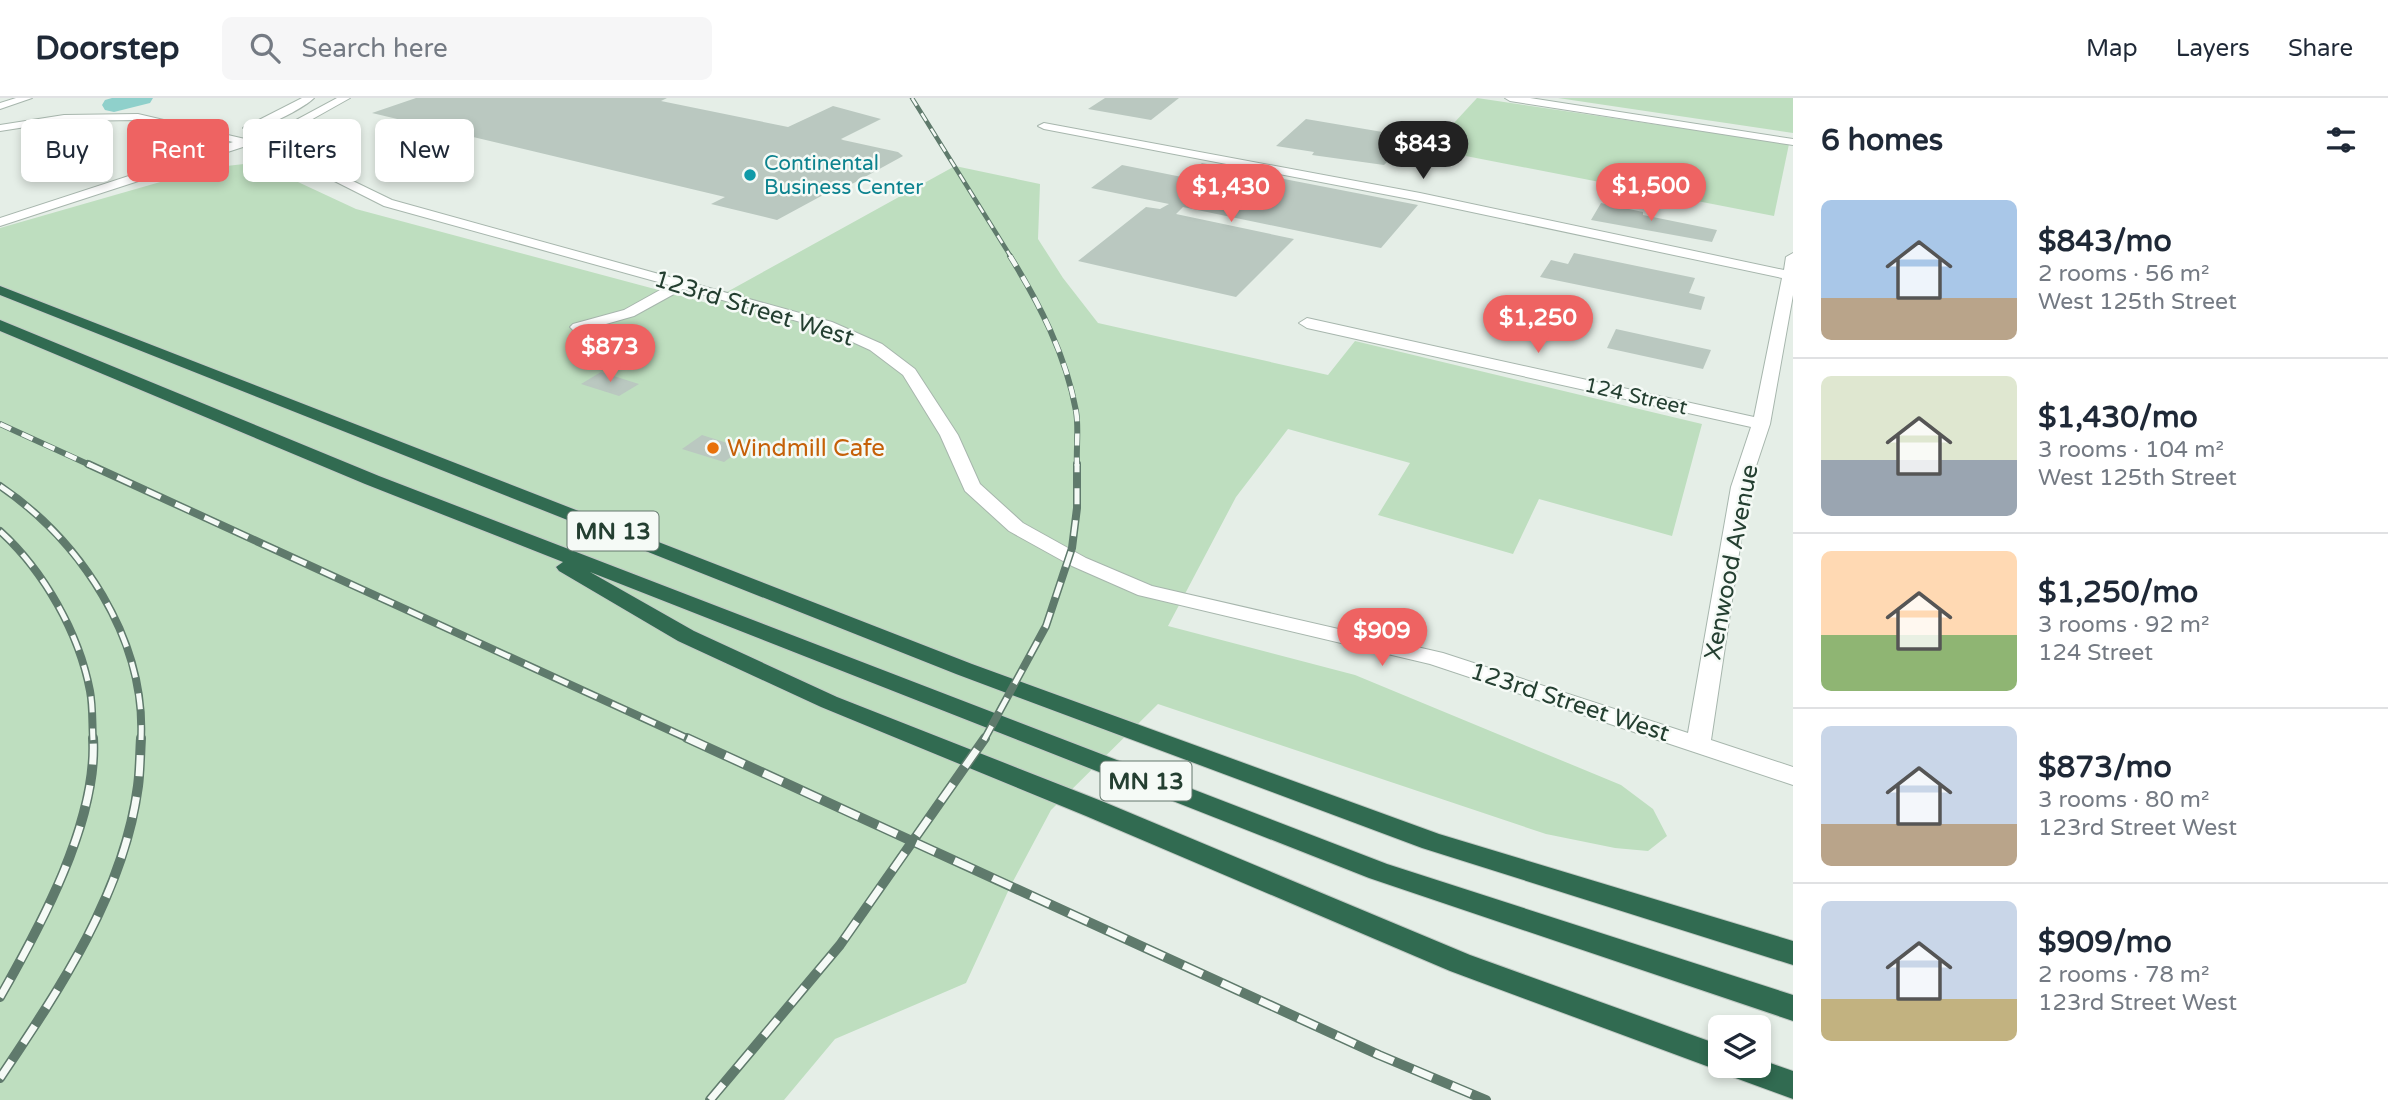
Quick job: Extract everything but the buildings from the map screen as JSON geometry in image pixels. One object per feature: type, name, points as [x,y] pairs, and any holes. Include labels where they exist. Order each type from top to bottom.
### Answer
[{"type":"highway","name":"MN 13","points":[[0,289],[838,622],[977,674],[1431,841],[1793,953]]},
{"type":"highway","name":"MN 13","points":[[0,325],[248,430],[506,533],[1378,871],[1793,1008]]},
{"type":"highway","points":[[506,533],[685,636],[778,681],[1095,809],[1460,962],[1708,1054]]},
{"type":"highway","points":[[1771,1077],[1793,1085]]},
{"type":"street","points":[[0,106],[27,98]]},
{"type":"street","points":[[229,134],[264,123],[309,98]]},
{"type":"street","points":[[306,119],[345,98]]},
{"type":"street","points":[[1510,98],[1793,142]]},
{"type":"street","name":"123rd Street West","points":[[0,128],[64,118],[147,119]]},
{"type":"street","points":[[1044,126],[1792,270]]},
{"type":"street","points":[[0,222],[243,143]]},
{"type":"street","name":"123rd Street West","points":[[346,182],[388,203],[827,325],[876,347],[909,372],[949,435],[972,487],[1016,527],[1079,562],[1145,591],[1435,658],[1793,776]]},
{"type":"street","name":"Xenwood Avenue","points":[[1699,745],[1740,487],[1761,424],[1792,270]]},
{"type":"street","points":[[578,327],[629,313],[682,284]]},
{"type":"street","name":"124 Street","points":[[1307,323],[1761,424]]},
{"type":"green space","points":[[1477,98],[1789,144],[1774,216],[1430,149]]},
{"type":"green space","points":[[1558,98],[1793,98],[1793,133]]},
{"type":"green space","points":[[243,164],[243,182],[298,182],[356,209],[707,303],[955,166],[1040,184],[1038,239],[1063,278],[1098,323],[1328,375],[1355,341],[1702,424],[1672,536],[1539,499],[1513,554],[1378,515],[1410,463],[1288,429],[1236,497],[1168,626],[1355,675],[1621,785],[1653,809],[1667,836],[1648,851],[1615,848],[1546,834],[1158,704],[1051,810],[1010,887],[966,983],[835,1039],[784,1100],[0,1100],[0,228],[160,182],[229,182],[229,166]]},
{"type":"waterway","points":[[114,105],[141,98]]},
{"type":"railway","points":[[912,98],[1011,257]]},
{"type":"railway","points":[[984,740],[1046,626],[1072,548],[1077,508],[1077,418],[1066,370],[1041,311],[1010,256]]},
{"type":"railway","points":[[0,424],[92,466]]},
{"type":"railway","points":[[88,464],[691,740]]},
{"type":"railway","points":[[0,486],[30,509],[57,535],[82,564],[103,596],[120,630],[132,665],[140,702],[141,739]]},
{"type":"railway","points":[[0,531],[45,584],[68,625],[85,669],[90,691],[93,739]]},
{"type":"railway","points":[[687,738],[913,841]]},
{"type":"railway","points":[[913,841],[985,738]]},
{"type":"railway","points":[[0,997],[48,906],[76,838],[92,770],[93,739]]},
{"type":"railway","points":[[0,1078],[66,975],[104,903],[130,826],[138,786],[141,739]]},
{"type":"railway","points":[[710,1100],[840,945],[913,841]]},
{"type":"railway","points":[[913,841],[1379,1055],[1486,1100]]},
{"type":"place","name":"Continental Business Center","points":[[750,175]]},
{"type":"place","name":"Windmill Cafe","points":[[713,448]]}]
